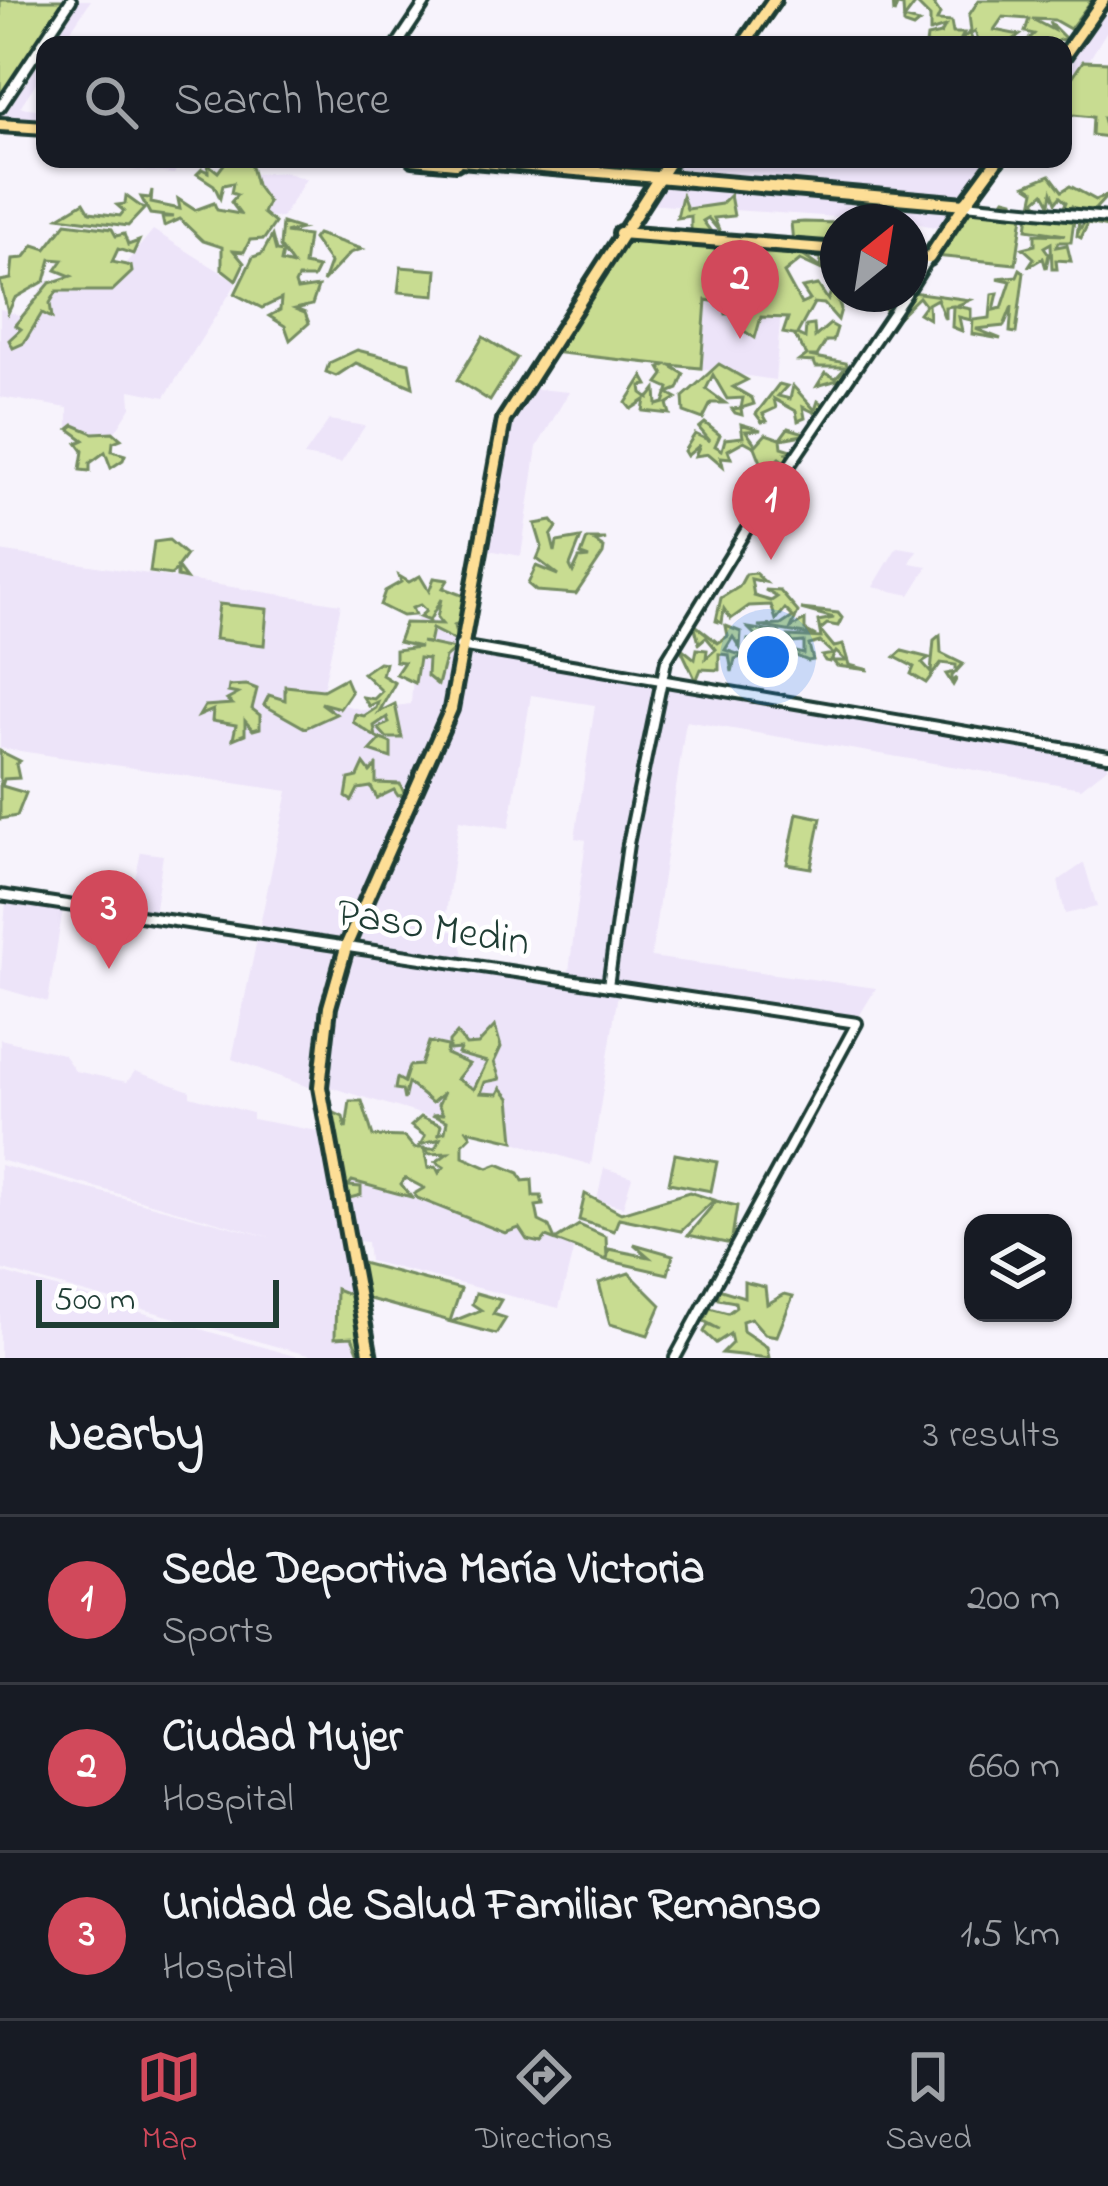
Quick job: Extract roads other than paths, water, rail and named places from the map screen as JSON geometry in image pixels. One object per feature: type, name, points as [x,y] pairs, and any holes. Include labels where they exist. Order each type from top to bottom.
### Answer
[{"type":"main road","points":[[752,36],[776,0]]},
{"type":"main road","points":[[1072,41],[1101,0]]},
{"type":"main road","points":[[0,123],[36,126]]},
{"type":"main road","points":[[531,168],[965,204]]},
{"type":"main road","points":[[369,1358],[319,1087],[327,1007],[344,947],[449,714],[504,419],[663,168]]},
{"type":"main road","points":[[929,258],[990,168]]},
{"type":"main road","points":[[622,233],[820,249]]},
{"type":"street","points":[[47,36],[71,0]]},
{"type":"street","points":[[403,36],[427,0]]},
{"type":"street","points":[[0,107],[36,53]]},
{"type":"street","points":[[965,204],[1108,218]]},
{"type":"street","points":[[608,986],[628,844],[661,680],[676,642],[894,312]]},
{"type":"street","points":[[461,646],[1108,756]]},
{"type":"street","name":"Paso Medin","points":[[0,895],[857,1023],[675,1358]]},
{"type":"place","name":"Ciudad Mujer","points":[[740,339]]},
{"type":"place","name":"Sede Deportiva María Victoria","points":[[771,560]]},
{"type":"place","name":"Unidad de Salud Familiar Remanso","points":[[109,969]]}]
